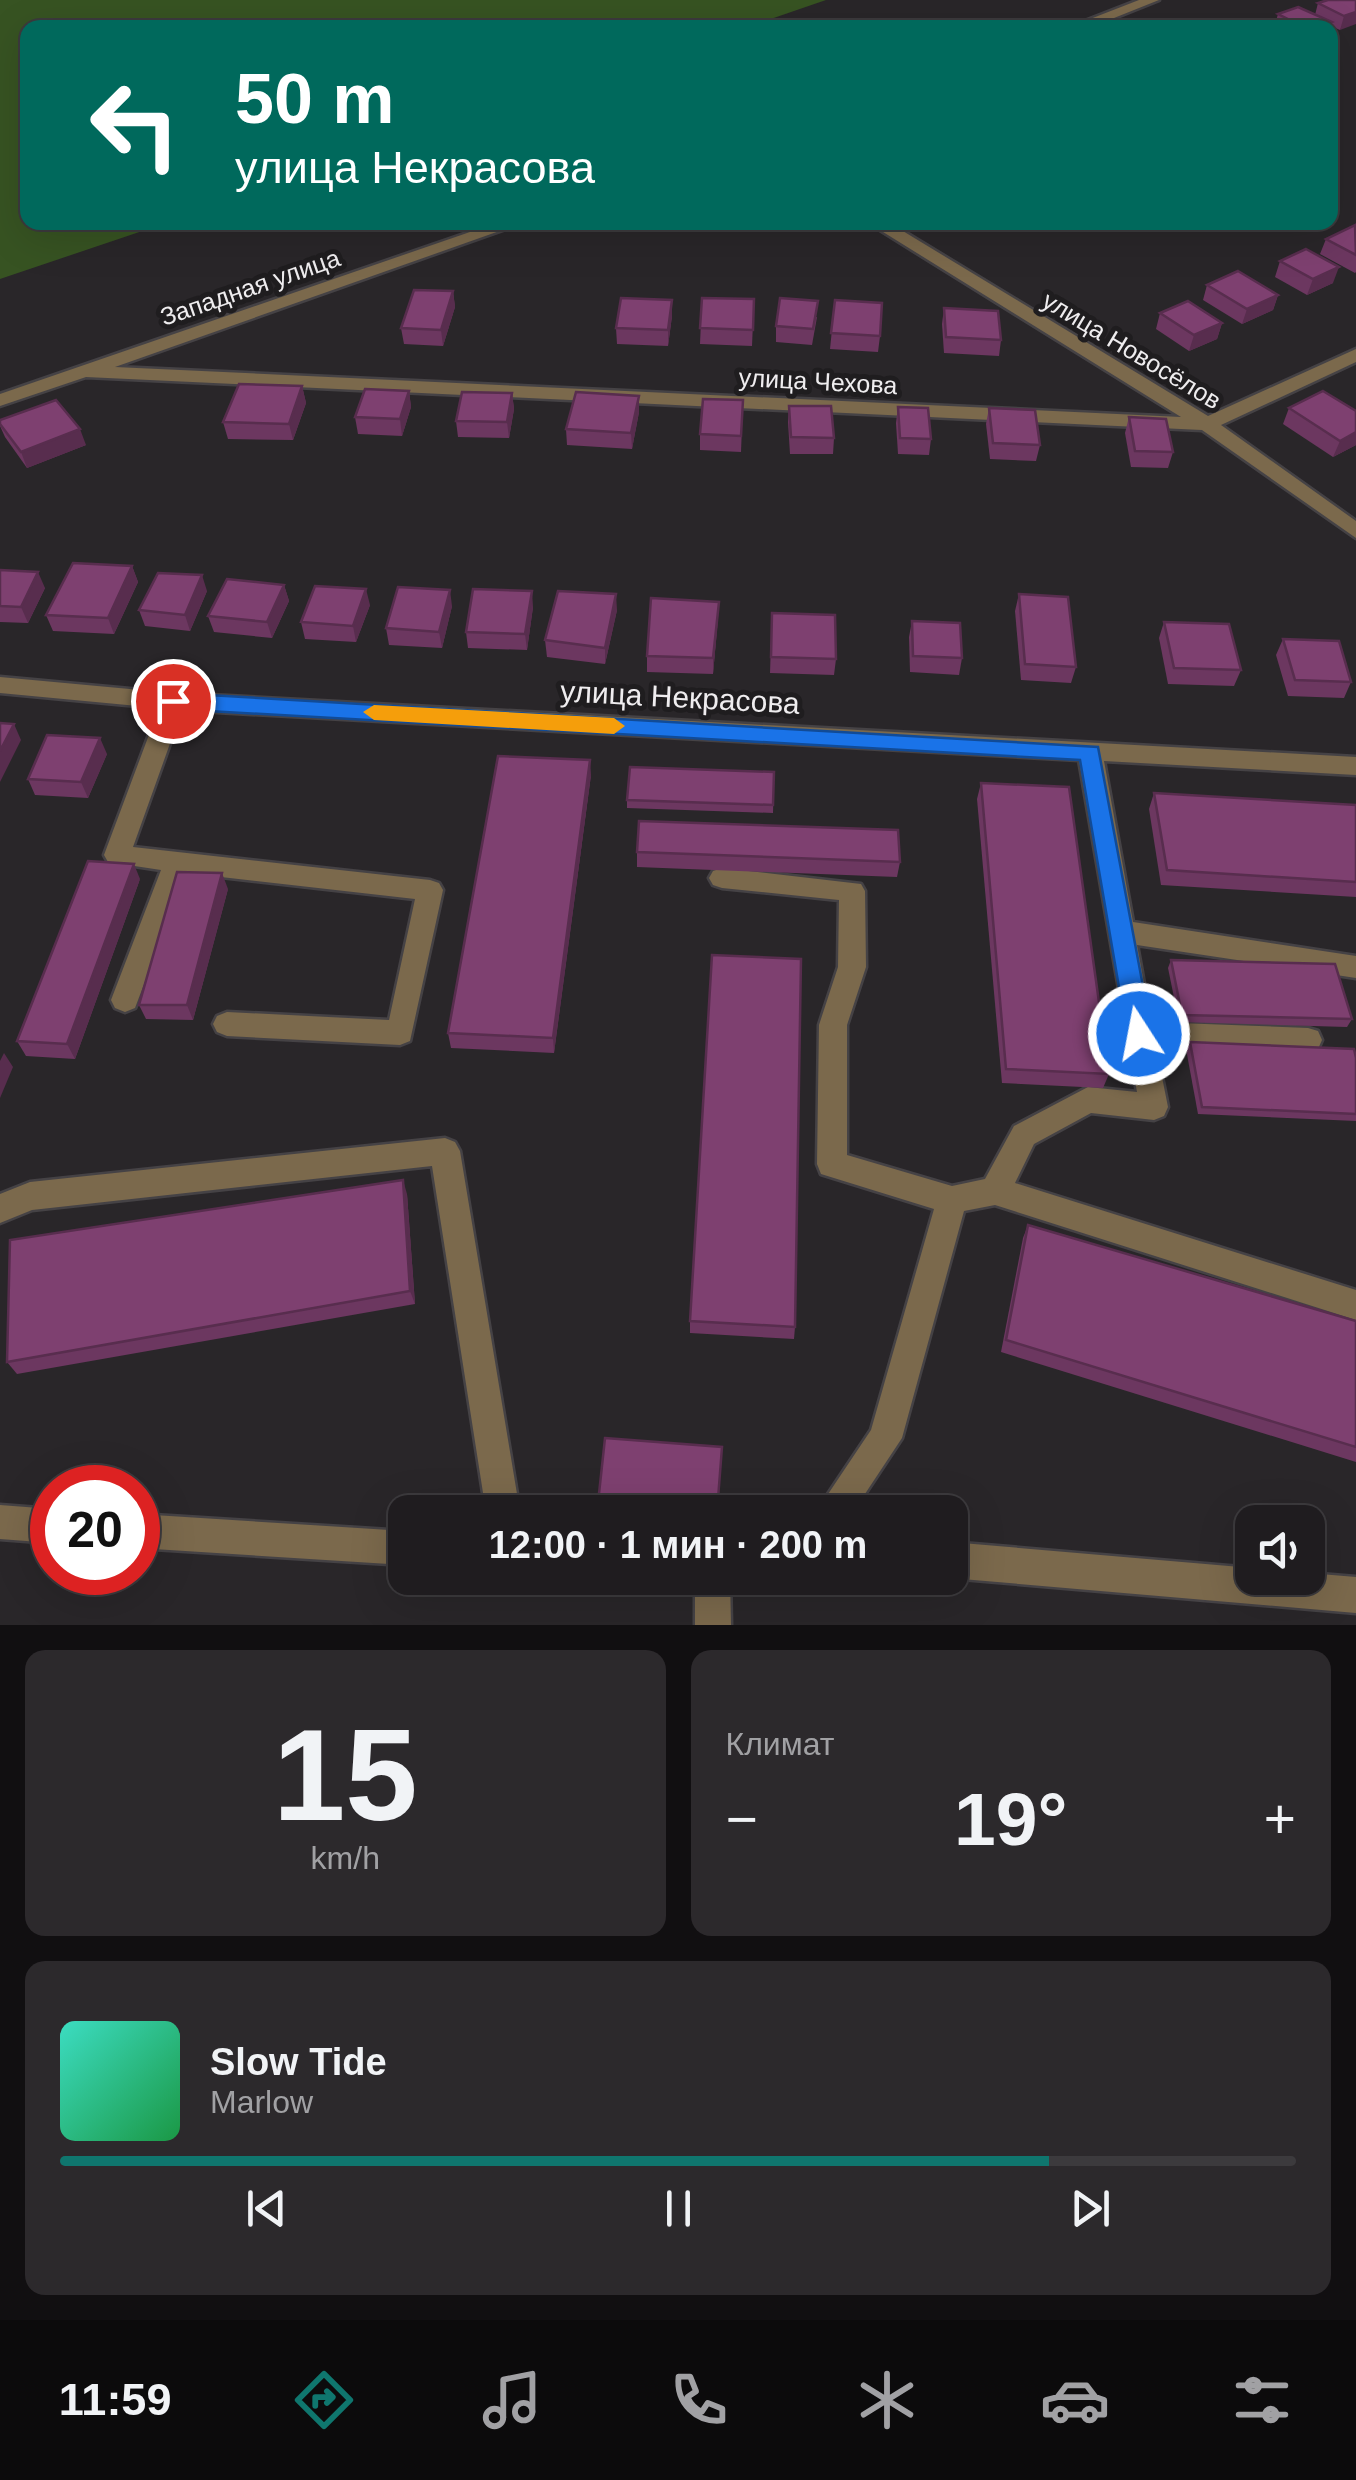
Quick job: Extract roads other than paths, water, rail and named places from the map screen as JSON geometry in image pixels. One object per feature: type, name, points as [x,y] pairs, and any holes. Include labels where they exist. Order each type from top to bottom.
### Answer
[{"type":"street","points":[[1096,20],[1152,0]]},
{"type":"street","name":"Западная улица","points":[[0,400],[494,230]]},
{"type":"street","name":"улица Новосёлов","points":[[888,230],[1207,424],[1356,531]]},
{"type":"street","name":"улица Чехова","points":[[83,371],[1207,424],[1356,354]]},
{"type":"street","name":"улица Некрасова","points":[[0,685],[173,701],[1356,766]]},
{"type":"street","points":[[173,701],[118,856],[430,890],[400,1033],[228,1024]]},
{"type":"street","points":[[995,1191],[1024,1135],[1088,1100],[1154,1106],[1090,753]]},
{"type":"street","points":[[125,1000],[176,862]]},
{"type":"street","points":[[722,878],[852,891],[852,966],[833,1024],[832,1164],[952,1200],[995,1191],[1356,1304]]},
{"type":"street","points":[[1120,931],[1356,967]]},
{"type":"street","points":[[1139,1034],[1308,1040]]},
{"type":"street","points":[[0,1209],[30,1196],[445,1151],[500,1495]]},
{"type":"street","points":[[845,1495],[885,1438],[952,1200]]},
{"type":"street","points":[[0,1522],[30,1524]]},
{"type":"street","points":[[160,1532],[388,1547]]},
{"type":"street","points":[[968,1562],[1356,1596]]},
{"type":"street","points":[[713,1595],[713,1625]]}]
